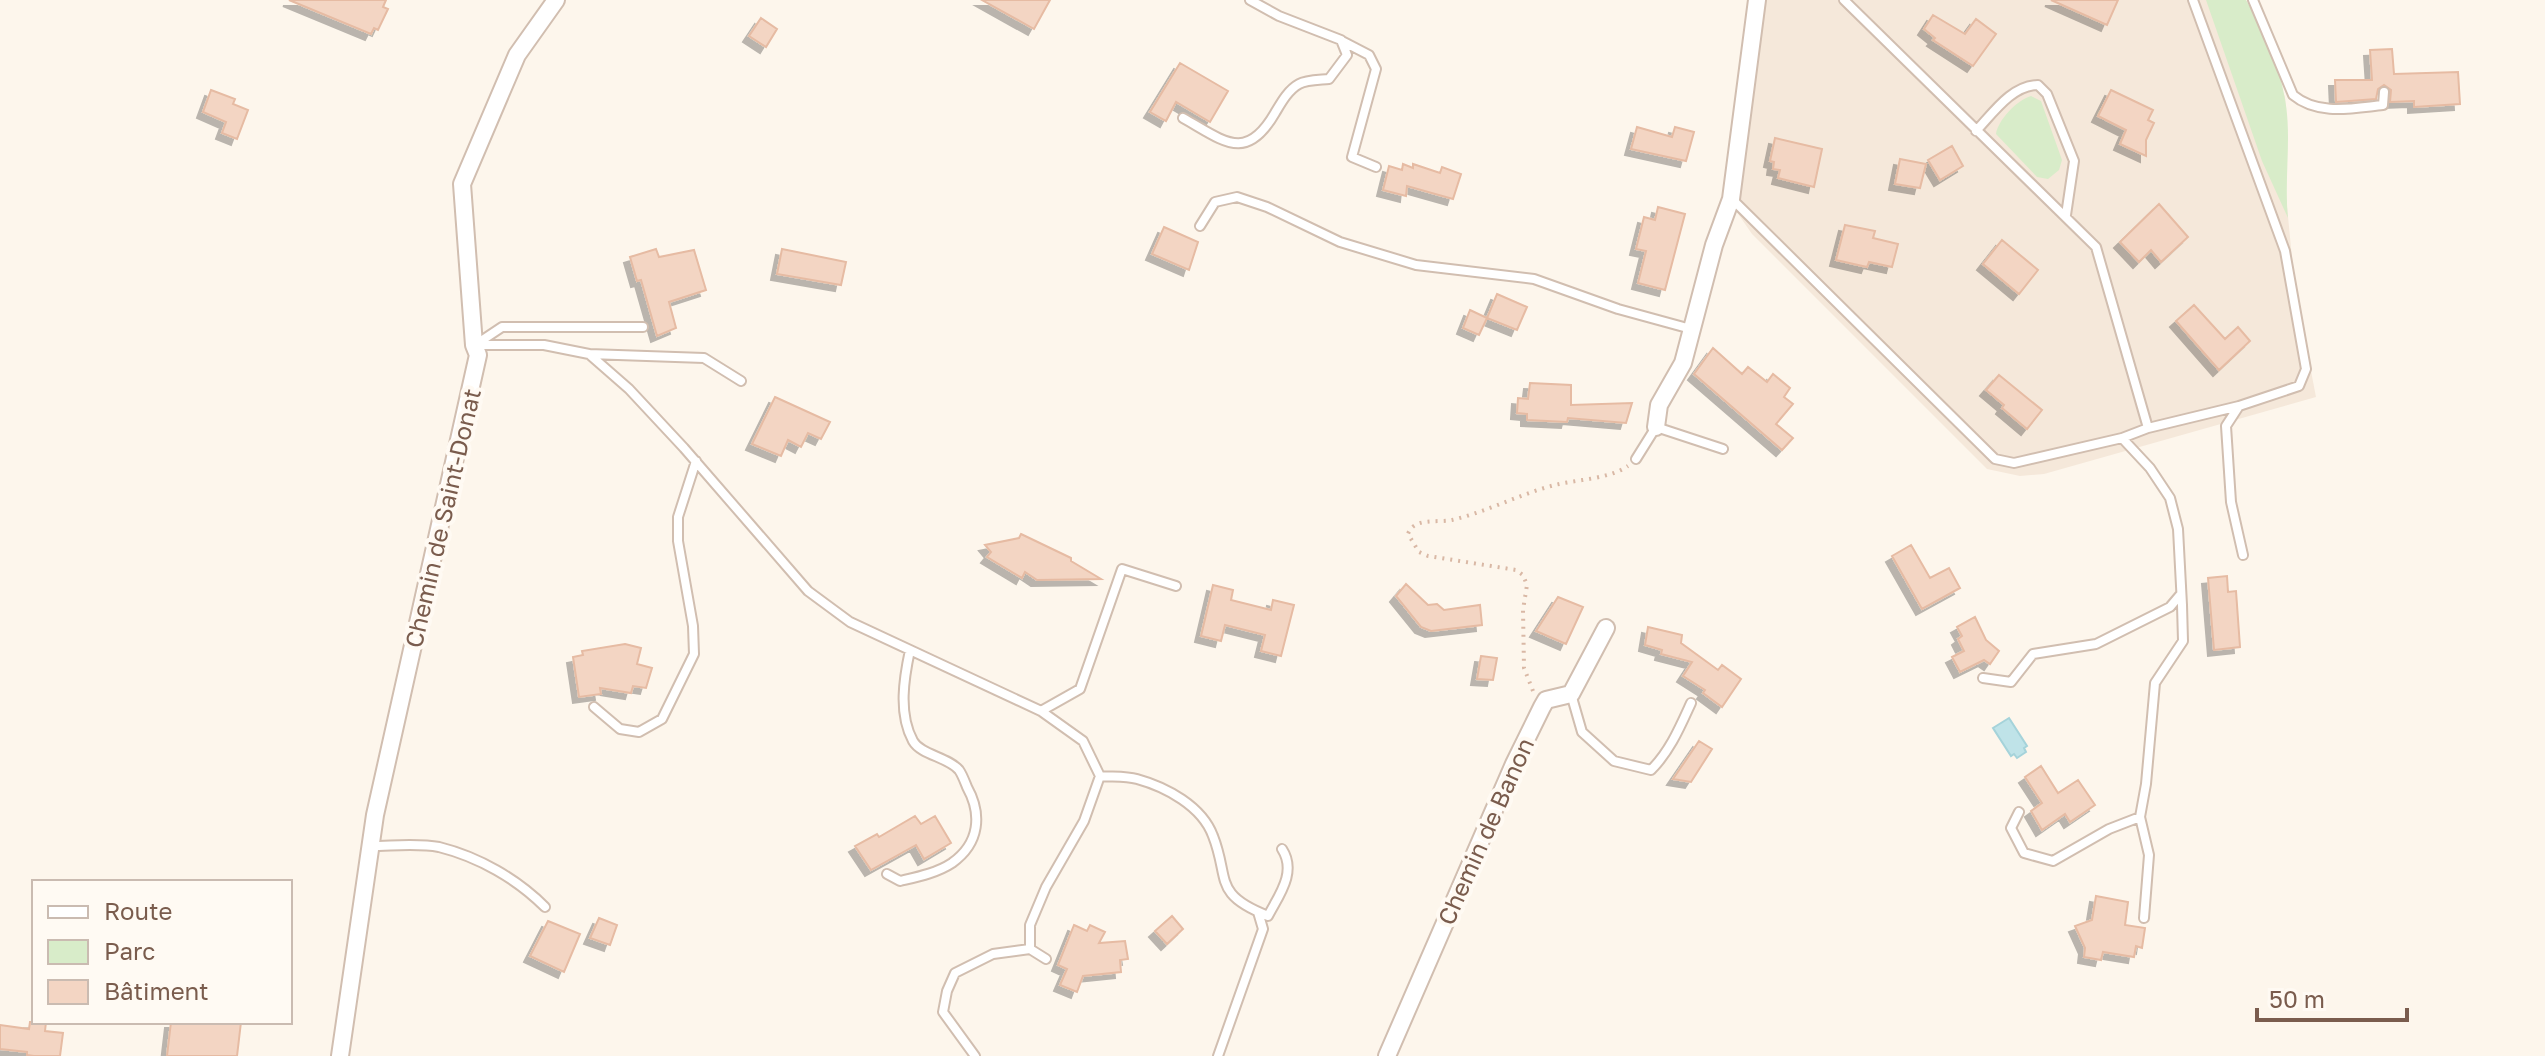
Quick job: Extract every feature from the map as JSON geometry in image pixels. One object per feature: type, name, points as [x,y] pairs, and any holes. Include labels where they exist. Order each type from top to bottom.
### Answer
[{"type":"street","name":"Chemin de Saint-Donat","points":[[340,1056],[375,815],[478,355],[474,345],[462,184],[517,55],[556,0]]},
{"type":"street","points":[[1656,427],[1659,405],[1683,363],[1714,245],[1731,199],[1757,0]]},
{"type":"street","points":[[1571,694],[1606,628]]},
{"type":"street","name":"Chemin de Banon","points":[[1387,1056],[1501,793],[1542,707],[1546,700],[1571,694]]},
{"type":"lane","points":[[1250,0],[1369,55],[1376,69],[1352,157],[1376,167]]},
{"type":"lane","points":[[1844,0],[2096,247],[2148,428]]},
{"type":"lane","points":[[1731,199],[1995,459],[2014,463],[2122,438],[2299,386],[2306,369],[2285,251],[2193,0]]},
{"type":"lane","points":[[2253,0],[2284,77],[2293,95],[2304,104],[2338,109],[2383,105],[2384,92]]},
{"type":"lane","points":[[1183,118],[1218,138],[1245,144],[1260,136],[1283,99],[1299,83],[1329,79],[1347,55],[1341,40]]},
{"type":"lane","points":[[1976,131],[2008,97],[2028,85],[2038,85],[2047,94],[2074,161],[2066,215]]},
{"type":"lane","points":[[1200,226],[1215,202],[1237,197],[1267,207],[1340,242],[1416,265],[1534,279],[1618,309],[1693,329]]},
{"type":"lane","points":[[474,345],[502,327],[643,327]]},
{"type":"lane","points":[[474,345],[544,345],[589,354],[704,358],[741,381]]},
{"type":"lane","points":[[589,354],[629,389],[696,461],[808,591],[850,622],[1041,711],[1083,741],[1100,776],[1084,821],[1046,887],[1030,925],[1030,949]]},
{"type":"lane","points":[[2239,406],[2226,426],[2231,502],[2243,555]]},
{"type":"lane","points":[[1636,459],[1656,427],[1723,449]]},
{"type":"lane","points":[[2122,438],[2150,468],[2170,498],[2178,529],[2182,594],[2183,641],[2155,683],[2140,817],[2149,855],[2144,918]]},
{"type":"lane","points":[[594,707],[620,729],[639,732],[662,719],[694,654],[693,626],[678,541],[678,517],[696,461]]},
{"type":"lane","points":[[1041,711],[1080,689],[1122,569],[1176,586]]},
{"type":"lane","points":[[1983,678],[2011,682],[2033,654],[2096,644],[2170,607],[2182,594]]},
{"type":"lane","points":[[887,874],[900,881],[923,876],[952,863],[976,830],[977,805],[958,769],[914,744],[909,731],[904,717],[905,672],[910,650]]},
{"type":"lane","points":[[1571,694],[1582,732],[1614,761],[1651,770],[1675,738],[1691,703]]},
{"type":"lane","points":[[1100,776],[1135,779],[1170,792],[1202,814],[1214,836],[1223,881],[1237,900],[1268,916],[1289,873],[1287,856],[1282,849]]},
{"type":"lane","points":[[2019,812],[2011,828],[2024,853],[2053,861],[2109,829],[2140,817]]},
{"type":"lane","points":[[371,846],[438,847],[482,863],[526,888],[545,907]]},
{"type":"lane","points":[[1218,1056],[1263,929],[1258,912]]},
{"type":"lane","points":[[975,1056],[943,1012],[955,973],[993,954],[1030,949],[1046,959]]},
{"type":"path","points":[[1542,707],[1524,668],[1523,610],[1527,585],[1523,575],[1516,570],[1428,556],[1419,552],[1408,534],[1417,523],[1448,521],[1550,486],[1610,474],[1625,469],[1636,459]]},
{"type":"shaded area","points":[[1760,0],[2246,0],[2285,97],[2285,186],[2295,288],[2316,397],[2044,474],[2020,476],[1987,469],[1752,234],[1734,208]]},
{"type":"green space","points":[[2206,0],[2246,0],[2275,60],[2287,113],[2288,218],[2262,161]]},
{"type":"green space","points":[[2031,96],[2041,101],[2062,160],[2059,170],[2048,179],[2037,177],[1996,134],[2009,111]]},
{"type":"water","points":[[2009,718],[2027,746],[2024,748],[2026,752],[2017,758],[2014,754],[2011,756],[1993,728]]},
{"type":"building","points":[[289,0],[386,0],[383,7],[388,9],[378,30],[374,28],[371,34]]},
{"type":"building","points":[[982,0],[1050,0],[1034,29]]},
{"type":"building","points":[[2051,0],[2118,0],[2107,25]]},
{"type":"building","points":[[1933,15],[1965,34],[1976,19],[1996,34],[1973,66],[1933,40],[1935,38],[1924,29]]},
{"type":"building","points":[[761,18],[777,29],[766,47],[749,36]]},
{"type":"building","points":[[2392,49],[2394,74],[2458,72],[2460,104],[2414,107],[2414,101],[2390,102],[2391,90],[2384,85],[2378,89],[2376,99],[2336,102],[2335,80],[2372,80],[2370,50]]},
{"type":"building","points":[[1180,63],[1228,91],[1210,122],[1176,102],[1166,121],[1150,112]]},
{"type":"building","points":[[211,90],[235,99],[233,104],[248,110],[237,139],[222,133],[226,122],[203,112]]},
{"type":"building","points":[[2111,90],[2153,110],[2148,120],[2154,123],[2146,140],[2146,156],[2120,144],[2126,130],[2098,116]]},
{"type":"building","points":[[1637,127],[1672,137],[1675,127],[1694,132],[1686,161],[1631,149]]},
{"type":"building","points":[[1775,138],[1822,149],[1814,187],[1778,178],[1780,170],[1773,169],[1774,162],[1770,161]]},
{"type":"building","points":[[1952,146],[1963,166],[1940,180],[1928,160]]},
{"type":"building","points":[[1900,159],[1926,164],[1920,188],[1895,184]]},
{"type":"building","points":[[1403,164],[1440,173],[1442,167],[1461,174],[1453,199],[1407,186],[1406,196],[1383,190],[1389,166],[1402,170]]},
{"type":"building","points":[[2159,204],[2188,237],[2161,262],[2151,250],[2139,262],[2120,242]]},
{"type":"building","points":[[1658,207],[1685,214],[1665,290],[1638,283],[1646,251],[1636,249],[1644,217],[1655,220]]},
{"type":"building","points":[[1845,225],[1875,231],[1873,238],[1898,244],[1892,267],[1869,262],[1867,267],[1836,260]]},
{"type":"building","points":[[1164,227],[1198,242],[1189,270],[1152,254]]},
{"type":"building","points":[[2002,240],[2038,270],[2019,294],[1983,264]]},
{"type":"building","points":[[656,249],[659,257],[694,250],[706,290],[669,302],[676,328],[657,336],[641,280],[637,281],[630,257]]},
{"type":"building","points":[[782,249],[846,262],[841,285],[777,274]]},
{"type":"building","points":[[1497,294],[1527,307],[1517,330],[1487,318]]},
{"type":"building","points":[[2194,305],[2225,339],[2238,327],[2250,341],[2219,370],[2176,321]]},
{"type":"building","points":[[1470,310],[1487,318],[1479,335],[1463,328]]},
{"type":"building","points":[[1713,348],[1742,374],[1748,367],[1767,382],[1773,374],[1790,388],[1784,397],[1793,404],[1776,424],[1793,438],[1782,450],[1694,374]]},
{"type":"building","points":[[1999,375],[2042,410],[2027,429],[1986,390]]},
{"type":"building","points":[[1530,383],[1571,385],[1571,405],[1632,403],[1626,423],[1568,418],[1567,422],[1527,420],[1527,414],[1517,413],[1518,398],[1528,399]]},
{"type":"building","points":[[775,397],[830,422],[821,439],[808,433],[801,447],[788,440],[781,456],[752,444]]},
{"type":"building","points":[[1021,534],[1071,558],[1071,561],[1101,579],[1037,580],[1025,572],[1022,578],[987,557],[991,552],[985,545],[1019,538]]},
{"type":"building","points":[[1911,545],[1930,578],[1949,568],[1960,588],[1922,609],[1892,556]]},
{"type":"building","points":[[2227,576],[2228,592],[2236,591],[2240,647],[2214,650],[2208,578]]},
{"type":"building","points":[[1406,584],[1428,605],[1437,604],[1444,610],[1480,605],[1482,625],[1431,631],[1421,627],[1396,596]]},
{"type":"building","points":[[1213,585],[1233,590],[1231,600],[1271,610],[1273,600],[1294,605],[1281,656],[1261,651],[1265,635],[1225,625],[1221,641],[1201,636]]},
{"type":"building","points":[[1558,597],[1583,607],[1566,644],[1536,631]]},
{"type":"building","points":[[1975,617],[1986,640],[1999,651],[1990,664],[1984,660],[1960,672],[1952,657],[1964,651],[1957,627]]},
{"type":"building","points":[[1648,627],[1682,635],[1681,643],[1718,670],[1722,665],[1741,679],[1722,707],[1703,693],[1705,690],[1683,676],[1692,662],[1661,654],[1662,650],[1645,645]]},
{"type":"building","points":[[625,644],[641,648],[637,664],[652,668],[646,688],[633,686],[631,693],[600,688],[601,694],[579,697],[573,657],[583,655],[582,651]]},
{"type":"building","points":[[1481,656],[1497,658],[1493,680],[1477,679]]},
{"type":"building","points":[[1699,741],[1712,749],[1691,782],[1673,779]]},
{"type":"building","points":[[2041,766],[2058,793],[2078,780],[2095,805],[2070,822],[2065,814],[2042,830],[2031,811],[2042,803],[2025,777]]},
{"type":"building","points":[[915,816],[921,824],[935,816],[951,843],[924,859],[916,845],[871,870],[855,846],[877,834],[879,837]]},
{"type":"building","points":[[2096,896],[2128,902],[2125,925],[2145,928],[2142,948],[2136,946],[2134,957],[2103,952],[2101,960],[2084,957],[2085,948],[2075,926],[2092,920]]},
{"type":"building","points":[[1172,916],[1183,929],[1167,944],[1155,931]]},
{"type":"building","points":[[599,918],[617,925],[610,945],[590,938]]},
{"type":"building","points":[[548,921],[580,934],[564,972],[530,956]]},
{"type":"building","points":[[1074,925],[1087,931],[1090,925],[1105,932],[1099,943],[1125,941],[1128,959],[1120,960],[1121,972],[1083,976],[1077,992],[1060,985],[1067,969],[1058,965]]},
{"type":"building","points":[[32,1022],[46,1024],[45,1031],[63,1033],[60,1056],[34,1056],[27,1055],[27,1052],[0,1049],[0,1025],[29,1029]]},
{"type":"building","points":[[171,1024],[241,1024],[237,1056],[167,1056]]}]
